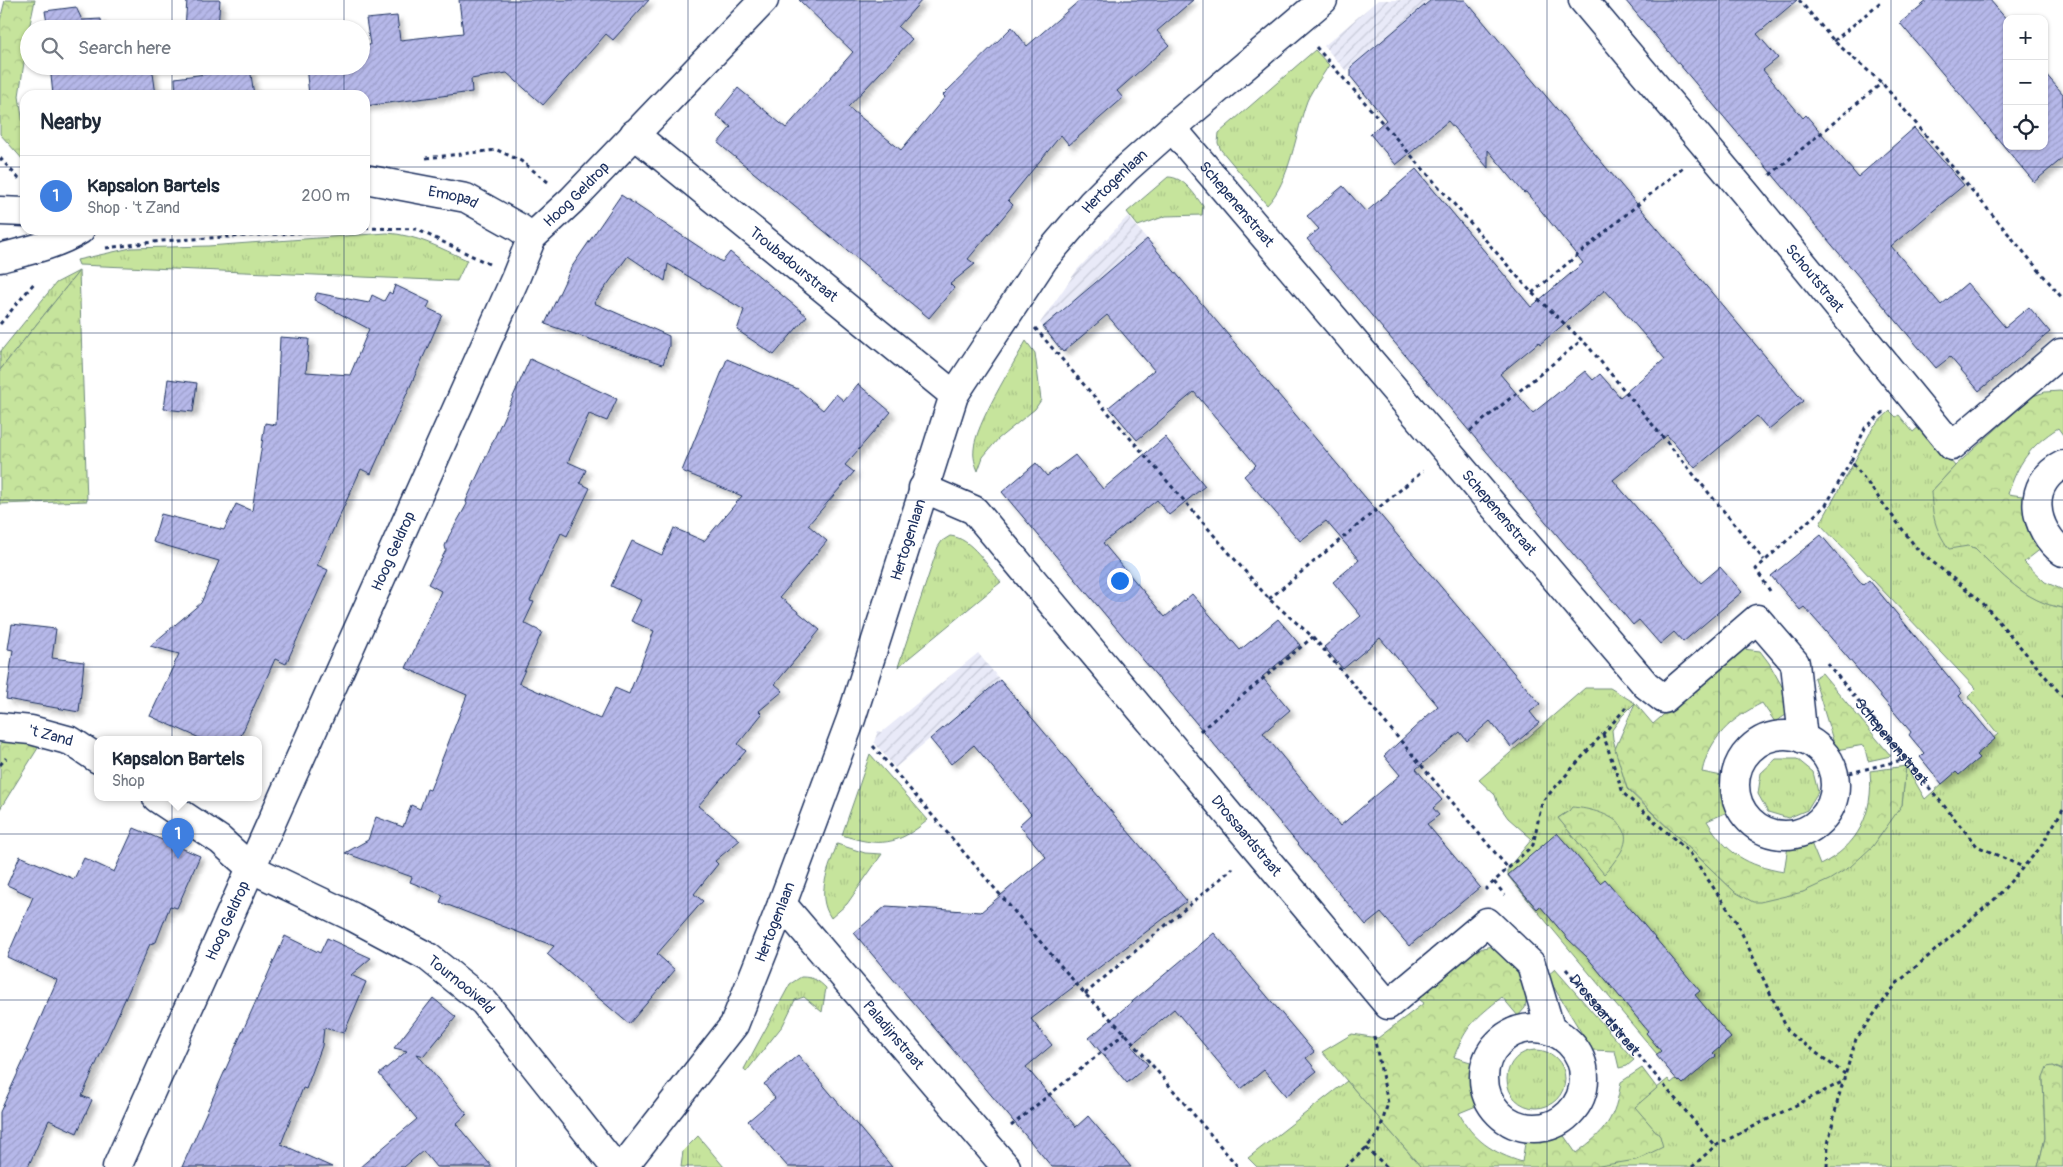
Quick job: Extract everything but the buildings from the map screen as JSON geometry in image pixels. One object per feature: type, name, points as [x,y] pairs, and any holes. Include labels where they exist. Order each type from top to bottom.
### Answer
[{"type":"street","name":"Hoog Geldrop","points":[[118,1167],[532,238],[572,200],[764,0]]},
{"type":"street","name":"Hertogenlaan","points":[[623,1167],[734,1025],[782,904],[851,719],[954,395],[1044,259],[1091,204],[1126,169],[1172,128],[1323,0]]},
{"type":"street","name":"Schoutstraat","points":[[1583,0],[1746,194],[1952,446],[2062,353],[2063,355]]},
{"type":"street","name":"Schepenenstraat","points":[[1172,128],[1646,685],[1664,699],[1757,619],[1795,662],[1803,738]]},
{"type":"street","name":"Troubadourstraat","points":[[634,134],[954,395]]},
{"type":"street","name":"Emopad","points":[[370,180],[466,198],[518,227],[532,238]]},
{"type":"street","points":[[0,212],[20,212]]},
{"type":"street","points":[[0,258],[44,246],[72,235]]},
{"type":"street","points":[[2063,465],[2058,467],[2046,479],[2039,494],[2037,510],[2041,526],[2049,540],[2063,552]]},
{"type":"street","name":"Drossaardstraat","points":[[923,488],[974,510],[1388,1005],[1487,922],[1531,964],[1552,1031]]},
{"type":"street","name":"'t Zand","points":[[0,727],[31,730],[71,741],[94,756]]},
{"type":"street","points":[[1786,736],[1803,738],[1818,747],[1828,760],[1834,777],[1834,794],[1828,811],[1817,824],[1802,832],[1784,836],[1767,832],[1752,823],[1741,810],[1735,793],[1736,776],[1742,759],[1753,747],[1768,738],[1786,736]]},
{"type":"street","points":[[162,801],[220,840],[252,869]]},
{"type":"street","name":"Tournooiveld","points":[[252,869],[353,917],[428,957],[484,1002],[615,1167]]},
{"type":"street","name":"Paladijnstraat","points":[[782,904],[1006,1167]]},
{"type":"path","points":[[1799,0],[1834,41],[1882,83],[2063,299]]},
{"type":"path","points":[[1834,41],[1883,0]]},
{"type":"path","points":[[1296,24],[1532,293],[1582,340],[1764,560]]},
{"type":"path","points":[[1746,194],[1882,83]]},
{"type":"path","points":[[1532,293],[1707,147]]},
{"type":"path","points":[[0,158],[20,180]]},
{"type":"path","points":[[370,228],[416,229],[485,262],[515,279]]},
{"type":"path","points":[[103,248],[162,241],[260,235]]},
{"type":"path","points":[[1014,303],[1269,600],[1313,637],[1508,868]]},
{"type":"path","points":[[1269,600],[1446,451],[1582,340]]},
{"type":"path","points":[[1756,569],[1826,505],[1851,461],[1865,428],[1909,392]]},
{"type":"path","points":[[1851,461],[1918,550],[1982,602],[2063,697]]},
{"type":"path","points":[[1176,751],[1313,637]]},
{"type":"path","name":"Schepenenstraat","points":[[1825,661],[1977,846],[2023,867]]},
{"type":"path","points":[[851,719],[1085,994],[1125,1033],[1238,1167]]},
{"type":"path","points":[[1603,734],[1623,793],[1690,853],[1736,921],[1789,1032],[1846,1074]]},
{"type":"path","points":[[1834,777],[1906,759]]},
{"type":"path","points":[[1827,1167],[1828,1144],[1856,1039],[1896,984],[1996,898],[2040,848],[2063,809]]},
{"type":"path","points":[[1085,994],[1256,847]]},
{"type":"path","points":[[1494,882],[1507,897]]},
{"type":"path","name":"Drossaardstraat","points":[[1564,965],[1715,1146]]},
{"type":"path","points":[[988,1146],[1125,1033]]},
{"type":"path","points":[[1692,1167],[1715,1146],[1843,1082]]},
{"type":"path","points":[[1366,1148],[1387,1167]]},
{"type":"shaded area","points":[[1378,0],[1430,0],[1346,71],[1324,46]]},
{"type":"shaded area","points":[[1128,216],[1147,239],[1043,327],[1040,323],[1077,270]]},
{"type":"shaded area","points":[[978,653],[1000,680],[895,768],[874,742],[878,731],[882,732]]},
{"type":"green space","points":[[5,0],[35,0],[31,20],[20,20],[20,75],[22,75],[19,96],[20,156],[0,134],[0,21]]},
{"type":"green space","points":[[1315,50],[1329,65],[1307,101],[1287,170],[1275,195],[1267,205],[1221,150],[1218,143],[1219,133]]},
{"type":"green space","points":[[1168,177],[1179,180],[1188,187],[1203,206],[1202,215],[1166,216],[1138,226],[1127,212]]},
{"type":"green space","points":[[387,233],[408,236],[467,260],[457,281],[79,265],[77,260],[131,248],[208,246]]},
{"type":"green space","points":[[79,271],[0,370],[0,352],[56,283]]},
{"type":"green space","points":[[79,271],[87,501],[0,504],[0,370]]},
{"type":"green space","points":[[1026,341],[1035,353],[1041,400],[1035,409],[998,439],[983,457],[978,471],[974,460],[976,438],[987,411]]},
{"type":"green space","points":[[2045,392],[2063,392],[2063,435],[2058,428],[2026,456],[2016,473],[2008,494],[2029,497],[2042,548],[2024,562],[2045,582],[2063,590],[2063,608],[2037,600],[2014,586],[1975,548],[1968,546],[1949,549],[1935,522],[1931,492],[1955,466],[2033,396]]},
{"type":"green space","points":[[1890,411],[1896,417],[1899,415],[1913,432],[1921,425],[1955,466],[1931,492],[1968,546],[1975,548],[2004,577],[2025,593],[2063,608],[2063,1070],[2053,1066],[2043,1077],[2045,1138],[2038,1167],[1593,1167],[1660,1136],[1634,1107],[1668,1079],[1671,1083],[1677,1078],[1508,876],[1508,868],[1532,839],[1508,818],[1498,804],[1495,795],[1479,780],[1585,688],[1610,688],[1635,703],[1612,730],[1627,789],[1735,892],[1803,892],[1902,805],[1906,766],[1925,799],[1998,734],[1968,697],[1976,689],[1820,524],[1874,426]],"holes":[[[1569,811],[1604,873],[1558,818]]]},
{"type":"green space","points":[[950,536],[958,538],[972,547],[1001,582],[898,667],[938,547],[942,541]]},
{"type":"green space","points":[[1743,649],[1760,651],[1789,699],[1786,715],[1775,722],[1762,703],[1741,715],[1723,730],[1705,760],[1702,772],[1727,777],[1730,811],[1707,821],[1730,850],[1748,862],[1784,872],[1788,846],[1811,843],[1820,865],[1844,848],[1861,827],[1869,801],[1871,787],[1870,771],[1906,766],[1902,805],[1873,846],[1850,867],[1829,880],[1803,892],[1760,902],[1753,902],[1735,892],[1627,788],[1615,749],[1635,703],[1653,724],[1710,674]]},
{"type":"green space","points":[[1822,673],[1891,756],[1868,761],[1864,745],[1836,750],[1814,678]]},
{"type":"green space","points":[[0,732],[43,740],[0,809]]},
{"type":"green space","points":[[870,754],[928,820],[907,835],[887,842],[867,841],[842,835]]},
{"type":"green space","points":[[1776,759],[1797,759],[1813,772],[1818,792],[1807,810],[1788,818],[1768,812],[1758,794],[1761,773]]},
{"type":"green space","points":[[1572,807],[1594,811],[1614,819],[1621,826],[1625,834],[1625,844],[1604,874],[1558,818]]},
{"type":"green space","points":[[837,844],[865,853],[882,854],[847,904],[831,918],[826,909],[824,891],[827,872]]},
{"type":"green space","points":[[1493,946],[1508,955],[1528,990],[1525,1008],[1518,1016],[1502,997],[1478,1017],[1463,1037],[1454,1057],[1477,1064],[1477,1084],[1481,1104],[1459,1113],[1471,1131],[1493,1150],[1522,1162],[1526,1137],[1544,1140],[1562,1133],[1576,1153],[1595,1138],[1608,1123],[1616,1106],[1621,1082],[1642,1068],[1657,1088],[1635,1107],[1660,1136],[1663,1147],[1636,1160],[1593,1167],[1421,1167],[1322,1052],[1352,1034],[1378,1038],[1424,1003],[1416,997],[1452,966],[1472,953]]},
{"type":"green space","points":[[1555,969],[1634,1060],[1627,1066],[1619,1068],[1615,1051],[1592,1050],[1547,976]]},
{"type":"green space","points":[[801,977],[815,979],[826,988],[822,1012],[804,997],[795,1000],[783,1025],[746,1072],[744,1069],[790,984]]},
{"type":"green space","points":[[1530,1050],[1542,1050],[1557,1058],[1565,1073],[1565,1085],[1557,1100],[1542,1108],[1530,1108],[1515,1100],[1507,1085],[1507,1073],[1515,1058]]},
{"type":"green space","points":[[2053,1066],[2063,1071],[2063,1167],[2038,1167],[2045,1138],[2043,1077],[2047,1067]]},
{"type":"green space","points":[[1347,1081],[1421,1167],[1257,1167],[1248,1158]]},
{"type":"green space","points":[[698,1136],[724,1167],[681,1167],[683,1151]]},
{"type":"place","name":"Kapsalon Bartels","points":[[178,859]]}]
